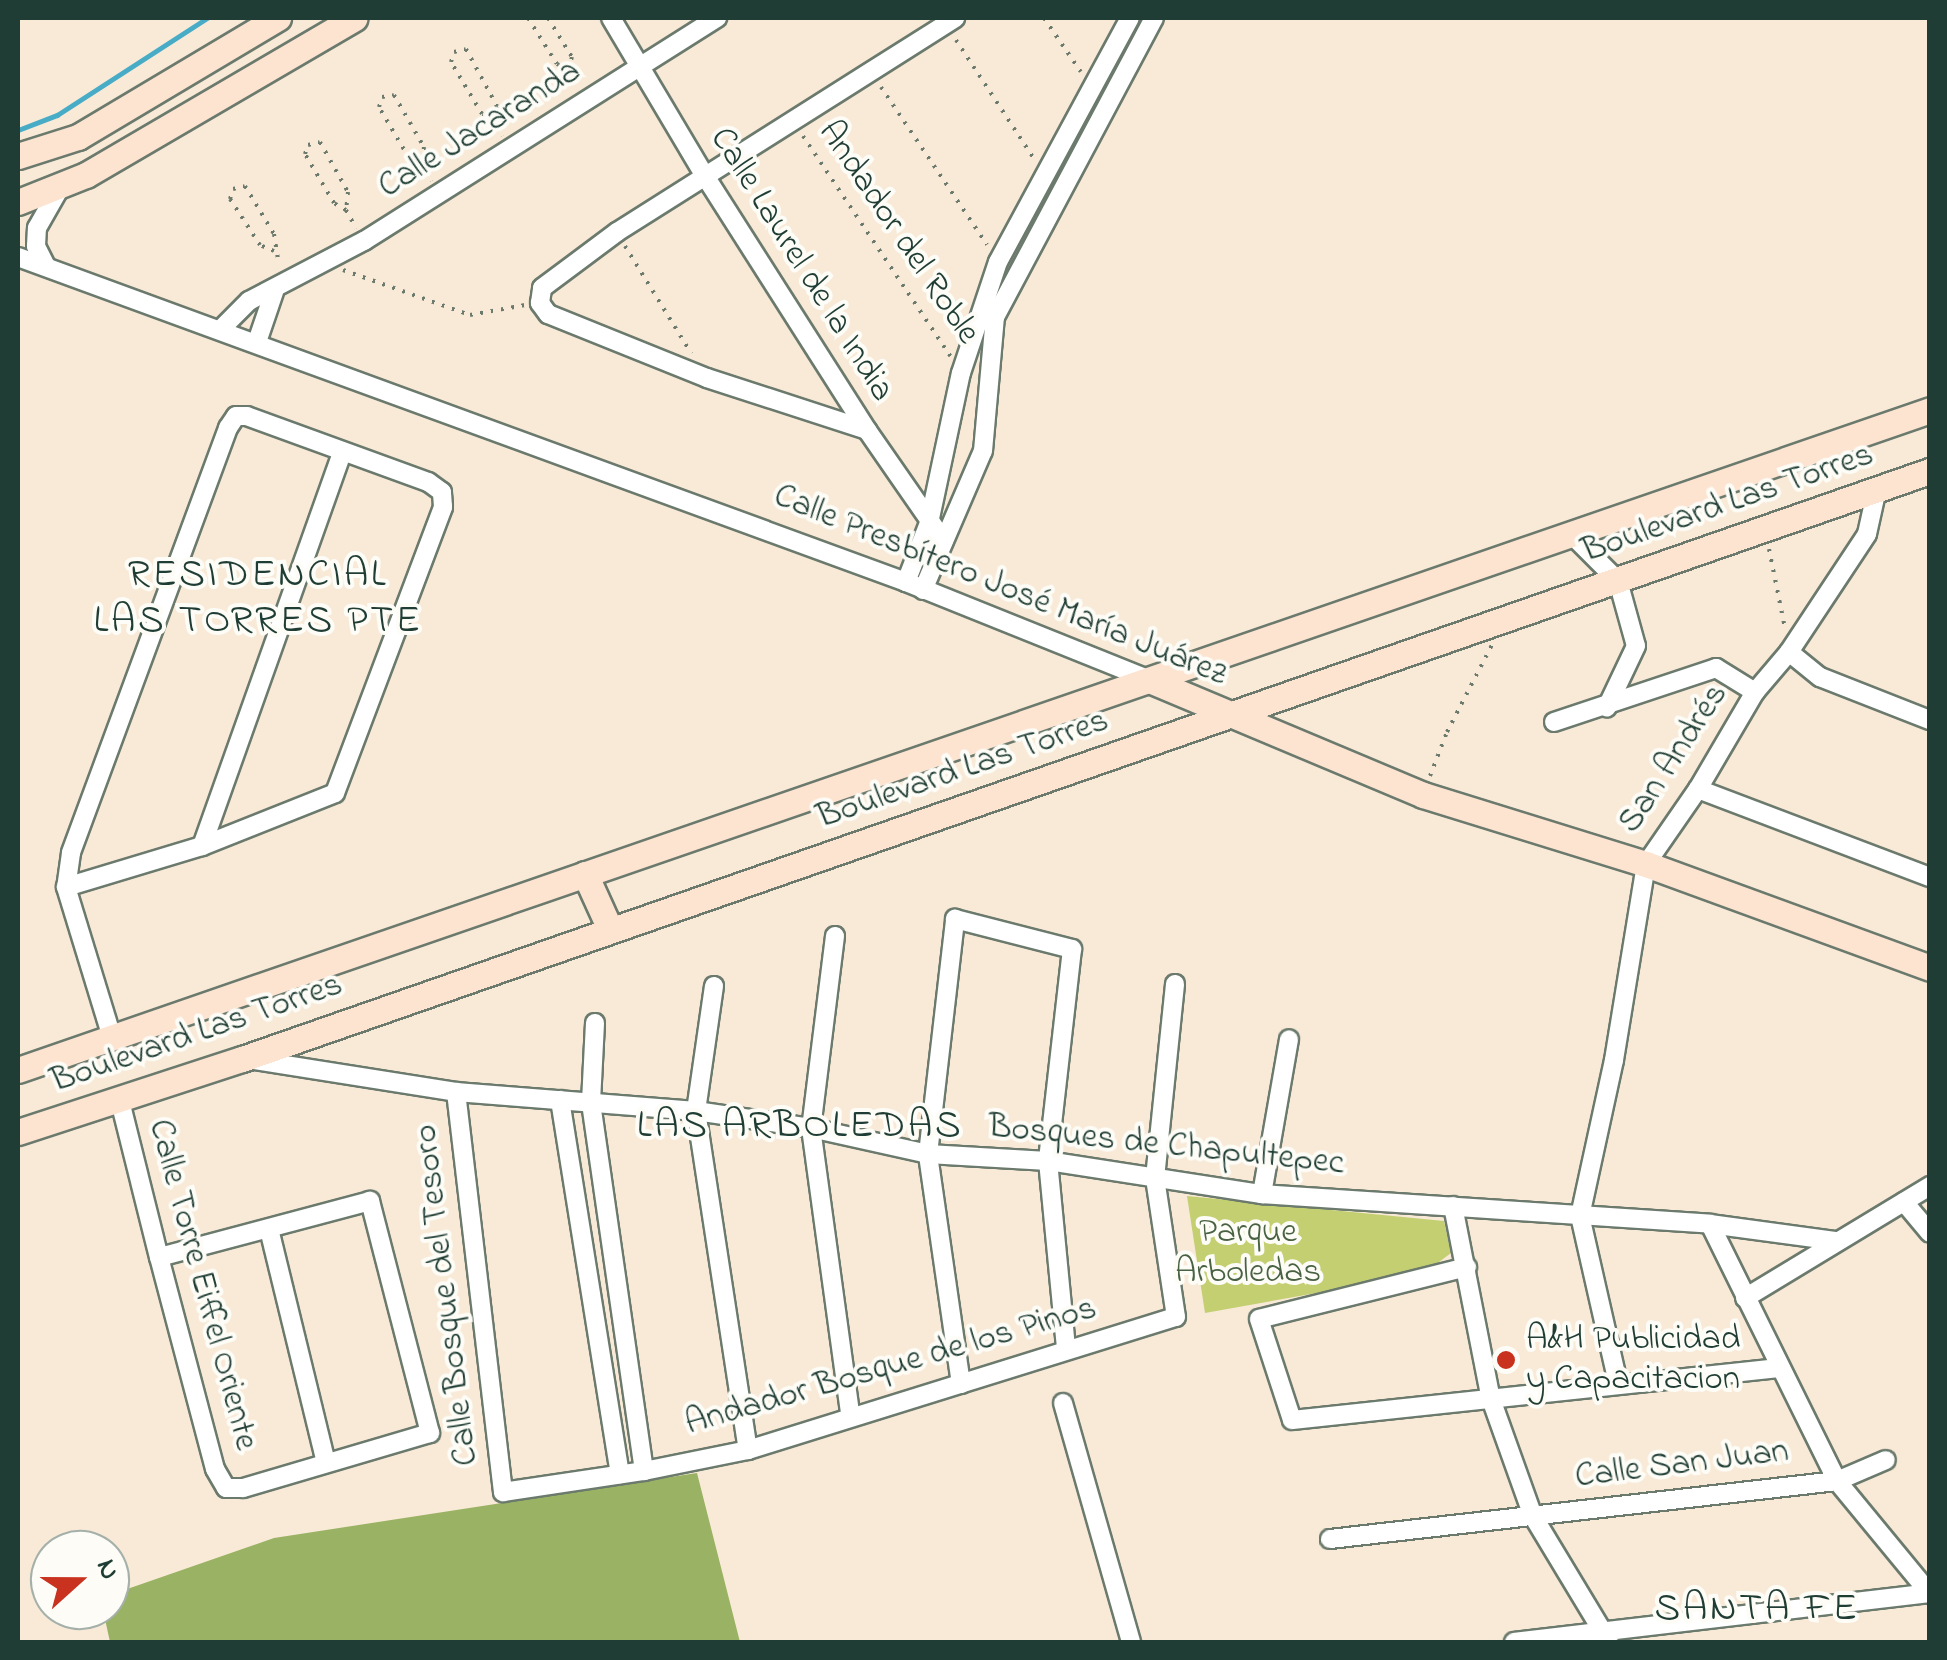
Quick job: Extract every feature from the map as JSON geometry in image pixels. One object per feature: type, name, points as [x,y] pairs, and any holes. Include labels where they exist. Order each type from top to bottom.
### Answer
[{"type":"street","points":[[18,156],[78,138],[249,26],[278,18]]},
{"type":"street","points":[[18,202],[62,185],[162,132],[355,18]]},
{"type":"street","name":"Calle Laurel de la India","points":[[611,18],[705,176],[867,430],[944,541]]},
{"type":"street","name":"Calle Jacaranda","points":[[221,329],[249,302],[364,241],[717,18]]},
{"type":"street","points":[[915,586],[944,541],[982,451],[988,312],[998,262],[1130,18]]},
{"type":"street","points":[[915,586],[961,373],[988,312],[1080,160],[1154,18]]},
{"type":"street","points":[[867,430],[707,378],[548,314],[540,303],[542,288],[617,232],[950,21]]},
{"type":"street","points":[[1059,149],[1080,160]]},
{"type":"street","points":[[46,266],[36,246],[37,228],[62,185]]},
{"type":"street","name":"Calle Presbítero José María Juárez","points":[[18,256],[915,586],[1423,795],[1646,864],[1930,968]]},
{"type":"street","points":[[257,342],[280,288]]},
{"type":"street","name":"Boulevard Las Torres","points":[[18,1070],[586,874],[1174,691],[1930,410]]},
{"type":"street","points":[[66,888],[202,846],[336,793],[443,507],[442,492],[428,482],[246,416],[236,416],[228,428],[70,852],[66,888],[112,1036]]},
{"type":"street","points":[[202,846],[342,453]]},
{"type":"street","name":"Boulevard Las Torres","points":[[18,1132],[1230,716],[1501,619],[1610,572],[1765,528],[1930,471]]},
{"type":"street","name":"San Andrés","points":[[1580,1216],[1614,1060],[1646,864],[1698,790],[1755,692],[1790,652],[1867,534],[1878,489]]},
{"type":"street","points":[[1578,540],[1610,572],[1636,646],[1606,707]]},
{"type":"street","points":[[1790,652],[1820,677],[1930,720]]},
{"type":"street","points":[[1554,722],[1716,668],[1755,692]]},
{"type":"street","points":[[1698,790],[1930,877]]},
{"type":"street","points":[[586,874],[608,928]]},
{"type":"street","points":[[961,1384],[928,1154],[954,919],[1072,949],[1048,1161],[1066,1349]]},
{"type":"street","points":[[835,936],[811,1128],[850,1414]]},
{"type":"street","points":[[1156,1178],[1176,984]]},
{"type":"street","points":[[714,986],[696,1111],[748,1450]]},
{"type":"street","points":[[595,1023],[592,1103],[644,1471]]},
{"type":"street","points":[[301,1037],[315,1070]]},
{"type":"street","points":[[1262,1194],[1289,1039]]},
{"type":"street","name":"Bosques de Chapultepec","points":[[242,1058],[456,1092],[696,1111],[811,1128],[928,1154],[1048,1161],[1262,1194],[1710,1224],[1835,1240]]},
{"type":"street","name":"Calle Bosque del Tesoro","points":[[456,1092],[503,1492]]},
{"type":"street","name":"Calle Torre Eiffel Oriente","points":[[119,1097],[215,1468],[226,1488],[243,1488],[326,1462]]},
{"type":"street","points":[[560,1100],[620,1474]]},
{"type":"street","name":"Andador Bosque de los Pinos","points":[[503,1492],[644,1471],[748,1450],[850,1414],[961,1384],[1176,1316],[1156,1178]]},
{"type":"street","points":[[1745,1298],[1835,1240],[1930,1186]]},
{"type":"street","points":[[159,1256],[370,1201],[430,1433],[326,1462],[269,1229]]},
{"type":"street","points":[[1904,1202],[1930,1233]]},
{"type":"street","points":[[1453,1206],[1491,1399],[1534,1516],[1606,1637]]},
{"type":"street","points":[[1580,1216],[1618,1383]]},
{"type":"street","points":[[1710,1224],[1837,1481],[1929,1593]]},
{"type":"street","points":[[1467,1268],[1258,1319],[1292,1420],[1778,1368]]},
{"type":"street","points":[[1063,1403],[1131,1642]]},
{"type":"street","name":"Calle San Juan","points":[[1330,1540],[1837,1481],[1886,1460]]},
{"type":"street","points":[[1514,1642],[1606,1637],[1929,1593]]},
{"type":"path","points":[[528,18],[557,64],[568,70],[572,57],[548,18]]},
{"type":"path","points":[[1044,18],[1092,88]]},
{"type":"path","points":[[950,21],[1044,174]]},
{"type":"path","points":[[492,117],[497,106],[466,49],[454,52],[451,62],[482,114],[492,117],[510,150]]},
{"type":"path","points":[[871,71],[998,262]]},
{"type":"path","points":[[422,162],[409,158],[379,107],[382,97],[394,94],[424,148],[422,162],[438,195]]},
{"type":"path","name":"Andador del Roble","points":[[793,121],[961,373]]},
{"type":"path","points":[[346,210],[348,192],[320,142],[308,145],[305,154],[334,203],[346,210],[364,241]]},
{"type":"path","points":[[274,252],[260,245],[230,199],[234,189],[245,186],[274,234],[280,288]]},
{"type":"path","points":[[617,232],[707,378]]},
{"type":"path","points":[[322,262],[470,315],[540,303]]},
{"type":"path","points":[[1765,528],[1790,652]]},
{"type":"path","points":[[1423,795],[1447,732],[1486,663],[1501,619]]},
{"type":"green space","name":"Parque Arboledas","points":[[1187,1196],[1444,1221],[1451,1253],[1423,1274],[1205,1313]]},
{"type":"green space","points":[[697,1473],[740,1642],[110,1642],[107,1630],[130,1630],[130,1588],[274,1538]]},
{"type":"waterway","points":[[18,130],[57,115],[207,18]]},
{"type":"place","name":"A&H Publicidad y Capacitacion","points":[[1506,1360]]},
{"type":"district","name":"RESIDENCIAL LAS TORRES PTE","points":[[258,599]]},
{"type":"district","name":"LAS ARBOLEDAS","points":[[800,1127]]},
{"type":"district","name":"SANTA FE","points":[[1757,1610]]}]
